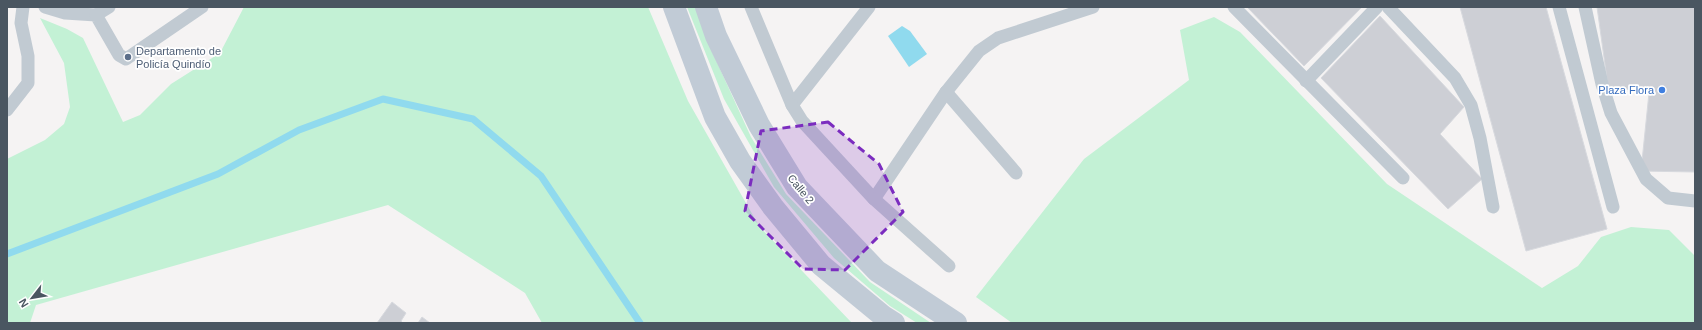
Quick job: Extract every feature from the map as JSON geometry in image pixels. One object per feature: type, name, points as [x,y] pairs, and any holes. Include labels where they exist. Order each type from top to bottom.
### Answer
[{"type":"main road","points":[[674,7],[715,117],[740,161],[773,207],[821,264],[883,316],[894,323]]},
{"type":"main road","name":"Calle 2","points":[[706,7],[716,36],[759,125],[797,187],[877,271],[956,323]]},
{"type":"lane","points":[[7,110],[28,83],[28,56],[21,23],[23,7]]},
{"type":"lane","points":[[45,7],[65,13],[96,15],[109,7]]},
{"type":"lane","points":[[96,15],[119,55],[126,59],[202,7]]},
{"type":"lane","points":[[751,7],[792,105],[802,121],[874,199],[950,266]]},
{"type":"lane","points":[[792,105],[869,7]]},
{"type":"lane","points":[[874,199],[946,92],[979,51],[998,38],[1093,7]]},
{"type":"lane","points":[[1234,7],[1403,178]]},
{"type":"lane","points":[[1306,81],[1377,7]]},
{"type":"lane","points":[[1388,7],[1454,78],[1471,105],[1480,138],[1493,207]]},
{"type":"lane","points":[[1559,7],[1613,207]]},
{"type":"lane","points":[[1585,7],[1602,84],[1611,113],[1646,179],[1668,198],[1695,201]]},
{"type":"lane","points":[[946,92],[1016,173]]},
{"type":"highlighted area","points":[[828,122],[879,164],[903,212],[845,270],[803,269],[745,211],[761,131]]},
{"type":"green space","points":[[244,7],[648,7],[688,101],[759,226],[852,323],[542,323],[525,293],[388,205],[36,305],[30,323],[7,323],[7,159],[45,140],[64,124],[70,107],[64,63],[40,18],[67,29],[83,38],[123,122],[140,115],[171,84],[220,53]]},
{"type":"green space","points":[[687,7],[696,7],[710,47],[751,137],[786,194],[870,282],[931,323],[917,323],[890,306],[834,258],[774,187],[724,99]]},
{"type":"green space","points":[[1214,17],[1240,32],[1387,184],[1542,288],[1578,266],[1601,237],[1631,227],[1669,230],[1695,256],[1695,323],[1012,323],[976,297],[1084,159],[1189,80],[1180,30]]},
{"type":"water","points":[[902,26],[910,31],[927,54],[909,67],[888,36]]},
{"type":"building","points":[[1247,7],[1362,7],[1304,66]]},
{"type":"building","points":[[1460,7],[1546,7],[1607,229],[1526,251]]},
{"type":"building","name":"Plaza Flora","points":[[1597,7],[1695,7],[1695,172],[1641,171],[1649,93],[1608,86]]},
{"type":"building","points":[[1380,16],[1464,107],[1440,134],[1482,179],[1448,209],[1321,78]]},
{"type":"building","points":[[392,302],[406,313],[401,321],[403,323],[377,323]]},
{"type":"building","points":[[422,317],[430,323],[418,323]]},
{"type":"waterway","points":[[7,254],[218,174],[299,130],[383,99],[473,119],[541,176],[640,323]]},
{"type":"place","name":"Departamento de Policía Quindío","points":[[128,57]]},
{"type":"place","name":"Plaza Flora","points":[[1662,90]]}]
